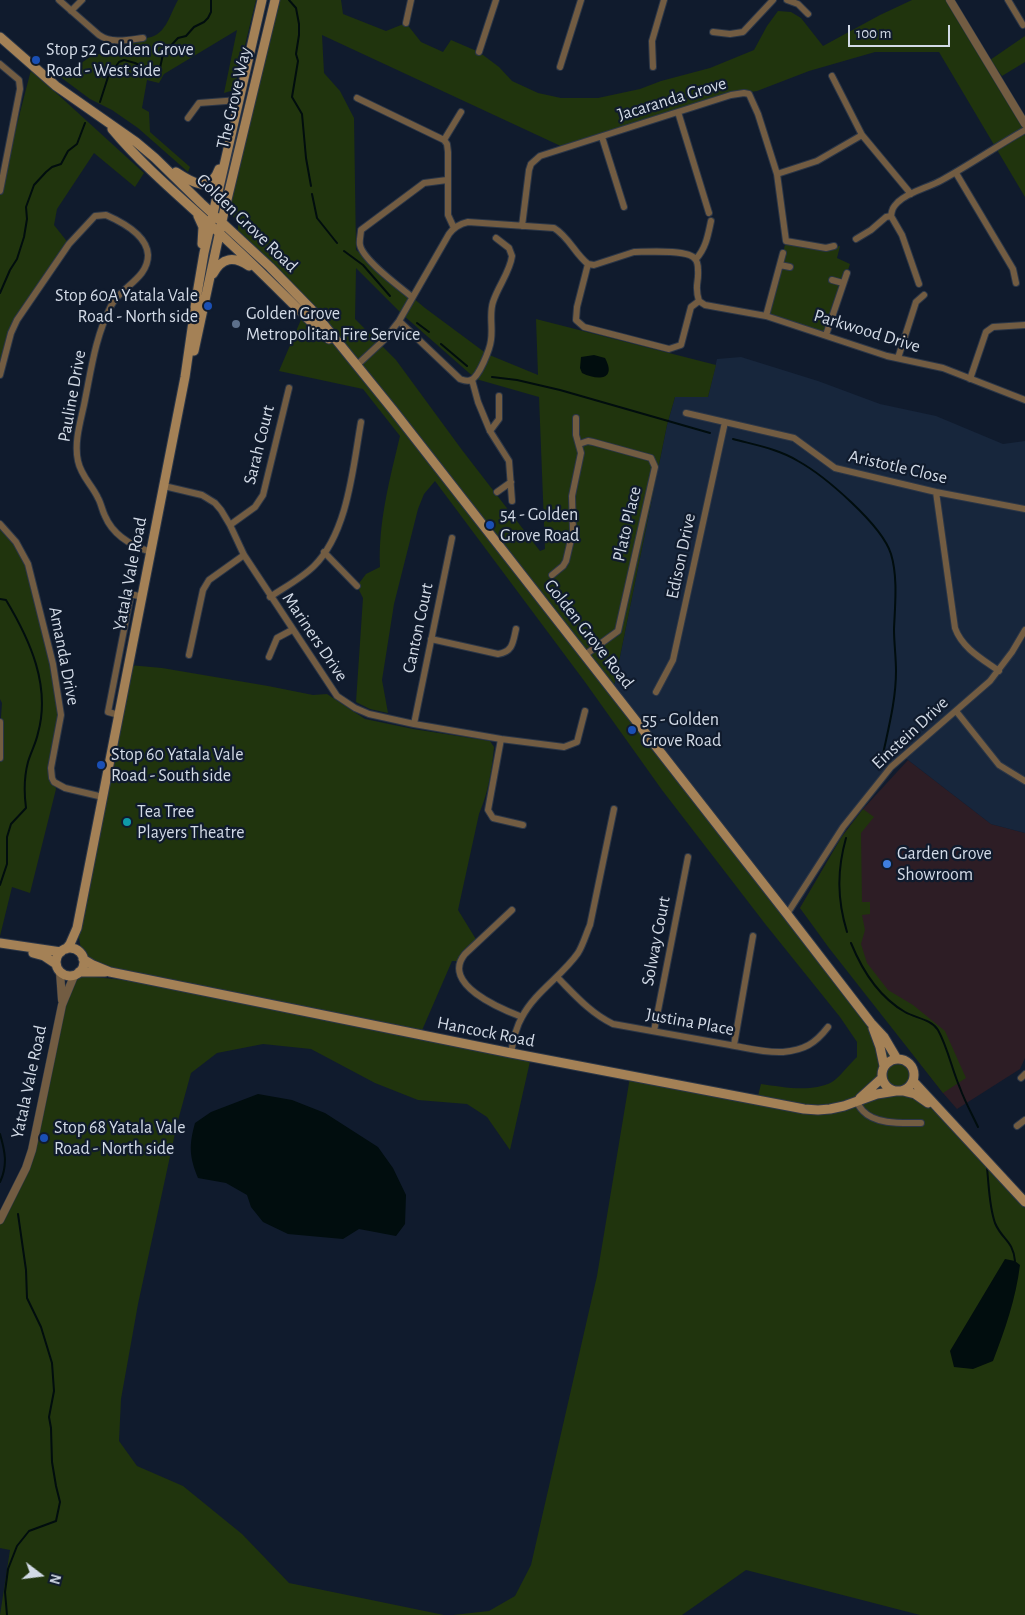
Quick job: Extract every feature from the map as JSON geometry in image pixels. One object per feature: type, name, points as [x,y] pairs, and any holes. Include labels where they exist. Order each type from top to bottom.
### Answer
[{"type":"main road","name":"The Grove Way","points":[[211,226],[262,0]]},
{"type":"main road","name":"The Grove Way","points":[[219,233],[275,0]]},
{"type":"main road","name":"Golden Grove Road","points":[[0,37],[56,86],[136,142],[155,158],[296,294],[355,364],[585,656],[871,1023],[884,1037],[897,1059]]},
{"type":"main road","name":"Golden Grove Road","points":[[105,121],[131,152],[219,233],[355,364]]},
{"type":"main road","points":[[155,158],[191,181],[201,184],[211,183],[217,176],[234,123]]},
{"type":"main road","points":[[197,213],[203,227],[201,272]]},
{"type":"main road","name":"Yatala Vale Road","points":[[64,950],[70,944],[77,928],[185,377],[201,272],[211,226]]},
{"type":"main road","points":[[185,377],[191,364],[219,233]]},
{"type":"main road","points":[[209,282],[215,269],[227,260],[239,260],[258,271]]},
{"type":"main road","name":"Yatala Vale Road","points":[[77,928],[82,956]]},
{"type":"main road","points":[[0,943],[75,950],[82,956],[83,967],[76,974],[67,976],[44,956],[20,950],[12,945]]},
{"type":"main road","points":[[58,968],[57,957],[64,950]]},
{"type":"main road","name":"Hancock Road","points":[[82,956],[93,965],[110,972],[511,1053],[804,1109],[830,1109],[877,1094],[899,1091]]},
{"type":"main road","name":"Hancock Road","points":[[76,974],[110,972]]},
{"type":"main road","name":"Golden Grove Road","points":[[871,1023],[880,1047],[884,1066]]},
{"type":"main road","points":[[899,1091],[911,1085],[914,1076],[911,1066],[897,1059],[884,1066],[882,1078],[886,1087],[899,1091],[915,1094],[938,1110],[958,1128],[1025,1202]]},
{"type":"main road","name":"Hancock Road","points":[[856,1101],[882,1078]]},
{"type":"main road","points":[[913,1081],[938,1110]]},
{"type":"street","points":[[59,0],[106,39],[115,41],[143,38]]},
{"type":"street","points":[[71,11],[82,0]]},
{"type":"street","points":[[406,23],[411,0]]},
{"type":"street","points":[[479,52],[496,0]]},
{"type":"street","points":[[560,68],[581,0]]},
{"type":"street","points":[[652,67],[652,41],[664,0]]},
{"type":"street","points":[[712,32],[730,34],[743,32],[773,0]]},
{"type":"street","points":[[788,0],[798,4],[808,14]]},
{"type":"street","points":[[950,0],[1025,124]]},
{"type":"street","points":[[1008,0],[1023,25]]},
{"type":"street","points":[[0,64],[19,80],[20,89],[0,191]]},
{"type":"street","points":[[832,76],[862,134],[911,194]]},
{"type":"street","name":"Jacaranda Grove","points":[[522,226],[528,170],[536,158],[731,95],[744,93],[748,94],[758,114],[777,174],[786,241],[826,248],[834,246]]},
{"type":"street","points":[[193,96],[199,103]]},
{"type":"street","points":[[357,98],[444,140],[447,144],[448,215],[454,228]]},
{"type":"street","points":[[188,118],[199,103],[239,100]]},
{"type":"street","points":[[444,140],[461,112]]},
{"type":"street","points":[[678,112],[709,213]]},
{"type":"street","points":[[919,284],[902,235],[891,216],[892,208],[911,194],[931,186],[956,172],[1025,130]]},
{"type":"street","points":[[777,174],[817,161],[862,134]]},
{"type":"street","points":[[602,137],[624,208]]},
{"type":"street","points":[[956,172],[1013,269],[1016,283]]},
{"type":"street","points":[[412,297],[373,264],[363,253],[359,245],[361,230],[424,183],[447,180]]},
{"type":"street","name":"Pauline Drive","points":[[0,375],[15,324],[69,244],[95,216],[100,214],[111,217],[140,237],[148,254],[147,264],[141,274],[112,303],[96,342],[77,438],[77,459],[84,476],[99,500],[109,524],[130,544],[151,552]]},
{"type":"street","points":[[856,239],[871,230],[886,217],[891,216]]},
{"type":"street","points":[[696,259],[706,244],[711,221]]},
{"type":"street","points":[[355,364],[385,339],[399,321],[449,234],[454,228],[468,222],[554,228],[562,233],[588,264],[594,264],[634,252],[692,255],[696,259],[698,268],[696,285],[699,301],[691,307],[681,345],[669,349],[584,326],[576,320],[577,307],[588,264]]},
{"type":"street","points":[[399,321],[460,378],[465,381],[472,380],[478,373],[489,350],[492,333],[490,312],[512,260],[512,251],[496,238]]},
{"type":"street","points":[[766,316],[782,253]]},
{"type":"street","points":[[780,265],[790,267]]},
{"type":"street","points":[[826,335],[847,273]]},
{"type":"street","points":[[832,280],[843,283]]},
{"type":"street","points":[[898,358],[915,299],[924,296]]},
{"type":"street","name":"Parkwood Drive","points":[[699,301],[704,305],[766,316],[887,356],[943,368],[1025,400]]},
{"type":"street","points":[[970,379],[986,332],[993,327],[1025,326]]},
{"type":"street","points":[[472,380],[478,402],[490,431],[509,461],[512,501]]},
{"type":"street","name":"Sarah Court","points":[[230,525],[256,507],[263,495],[289,388]]},
{"type":"street","points":[[490,431],[499,419],[499,396]]},
{"type":"street","name":"Aristotle Close","points":[[686,413],[794,438],[835,468],[936,492],[1025,509]]},
{"type":"street","points":[[552,575],[566,561],[573,534],[572,496],[581,453],[576,433],[576,418]]},
{"type":"street","points":[[270,597],[315,565],[335,532],[345,507],[362,422]]},
{"type":"street","name":"Edison Drive","points":[[656,692],[673,660],[725,422]]},
{"type":"street","name":"Plato Place","points":[[579,444],[591,441],[644,455],[651,458],[655,467],[618,632],[585,656]]},
{"type":"street","points":[[497,492],[511,482]]},
{"type":"street","name":"Mariners Drive","points":[[164,486],[202,495],[209,498],[221,510],[244,555],[292,630],[337,696],[355,708],[368,714],[414,724],[501,739],[564,747],[577,742],[585,711]]},
{"type":"street","points":[[936,492],[956,628],[959,637],[971,650],[999,671]]},
{"type":"street","name":"Amanda Drive","points":[[0,524],[16,542],[28,564],[53,664],[61,715],[51,768],[52,778],[65,788],[103,798]]},
{"type":"street","name":"Canton Court","points":[[414,724],[452,538]]},
{"type":"street","points":[[324,552],[357,586]]},
{"type":"street","points":[[189,655],[204,590],[209,580],[244,555]]},
{"type":"street","points":[[431,639],[498,654],[505,653],[511,649],[516,629]]},
{"type":"street","points":[[269,657],[277,638],[292,630]]},
{"type":"street","name":"Einstein Drive","points":[[787,914],[843,827],[891,767],[990,681],[999,671],[1025,630]]},
{"type":"street","points":[[956,711],[999,765],[1025,781]]},
{"type":"street","points":[[0,722],[0,758]]},
{"type":"street","points":[[501,739],[488,810],[493,818],[523,825]]},
{"type":"street","points":[[511,1053],[513,1039],[522,1017],[535,998],[579,952],[590,925],[614,809]]},
{"type":"street","name":"Solway Court","points":[[654,1031],[688,857]]},
{"type":"street","points":[[512,910],[465,954],[459,961],[459,966],[464,980],[476,994],[492,1005],[522,1017]]},
{"type":"street","points":[[734,1046],[753,936]]},
{"type":"street","name":"Yatala Vale Road","points":[[58,968],[62,1005]]},
{"type":"street","name":"Yatala Vale Road","points":[[0,1220],[26,1168],[32,1150],[62,1005],[76,974]]},
{"type":"street","name":"Justina Place","points":[[557,977],[595,1014],[613,1024],[770,1052],[783,1052],[809,1045],[817,1040],[828,1027]]},
{"type":"street","points":[[856,1101],[864,1112],[873,1118],[903,1123],[920,1123]]},
{"type":"street","points":[[1017,1126],[1025,1120]]},
{"type":"shaded area","points":[[594,355],[605,358],[609,371],[604,377],[588,376],[582,373],[580,368],[581,357]]},
{"type":"shaded area","points":[[741,357],[818,381],[880,404],[936,416],[1003,444],[1025,441],[1025,833],[991,824],[903,756],[853,814],[787,914],[613,691],[667,425],[675,397],[708,397],[717,359]]},
{"type":"shaded area","points":[[908,760],[991,824],[1025,833],[1025,1058],[1020,1069],[957,1109],[800,908],[843,835],[863,809]]},
{"type":"shaded area","points":[[258,1094],[292,1100],[325,1113],[378,1147],[393,1168],[406,1195],[405,1224],[396,1236],[359,1229],[343,1239],[288,1234],[263,1222],[251,1207],[247,1195],[226,1183],[198,1178],[191,1150],[195,1123],[211,1112]]},
{"type":"shaded area","points":[[1005,1259],[1015,1261],[1020,1265],[1016,1290],[993,1361],[973,1369],[954,1367],[950,1351]]},
{"type":"green space","points":[[178,0],[256,0],[234,90],[224,93],[237,30],[164,74],[159,83],[147,80],[142,108],[149,112],[150,132],[190,167],[188,172],[138,128],[112,110],[90,99],[59,76],[64,68],[74,68],[90,57],[156,35],[165,25]]},
{"type":"green space","points":[[275,0],[341,0],[343,14],[386,31],[406,23],[421,42],[443,52],[451,40],[479,52],[499,67],[512,81],[538,93],[561,98],[598,98],[640,89],[661,81],[710,68],[754,50],[767,26],[778,11],[791,12],[801,18],[823,46],[912,0],[950,0],[967,35],[1025,132],[1025,197],[939,52],[875,52],[809,71],[757,91],[744,93],[565,148],[322,35],[324,73],[340,91],[354,118],[356,250],[425,308],[487,354],[538,375],[536,319],[716,365],[708,397],[675,397],[667,425],[613,691],[920,1086],[1025,1208],[1025,1615],[920,1615],[746,1570],[682,1615],[453,1615],[489,1611],[515,1596],[531,1565],[597,1276],[630,1077],[757,1100],[761,1084],[788,1088],[806,1088],[832,1082],[857,1057],[857,1042],[840,1017],[662,790],[585,682],[435,481],[424,494],[418,509],[394,604],[382,680],[388,713],[370,709],[356,702],[363,598],[357,586],[366,574],[380,567],[383,517],[400,436],[363,389],[279,371],[303,315],[347,354],[238,237],[238,223],[226,207]],"holes":[[[356,268],[403,315],[476,379],[539,397],[545,549],[540,551],[396,360],[355,319]]]},
{"type":"green space","points":[[1025,36],[1025,62],[1002,76],[990,60]]},
{"type":"green space","points":[[31,70],[144,173],[135,187],[94,153],[57,209],[54,225],[69,244],[17,320],[0,376],[0,190]]},
{"type":"green space","points":[[786,241],[826,248],[840,246],[837,258],[850,264],[826,335],[766,316]]},
{"type":"green space","points":[[0,524],[22,551],[39,607],[61,715],[51,768],[56,789],[30,893],[12,887],[0,936],[0,731],[2,703],[0,699]]},
{"type":"green space","points":[[129,665],[162,668],[313,695],[327,694],[365,719],[413,729],[490,741],[494,747],[489,781],[479,814],[458,910],[477,941],[459,961],[452,961],[420,1035],[531,1057],[510,1150],[487,1117],[467,1104],[418,1100],[375,1083],[311,1049],[263,1044],[217,1053],[191,1073],[177,1124],[138,1304],[121,1399],[119,1441],[137,1466],[183,1486],[242,1534],[289,1583],[444,1615],[0,1615],[10,1550],[0,1548],[0,1220],[26,1168],[62,996],[76,975],[170,985],[110,972],[83,959],[77,928]]},
{"type":"green space","points":[[863,809],[874,817],[861,833],[862,902],[870,902],[870,914],[862,915],[865,930],[861,944],[867,963],[888,990],[913,1005],[945,1031],[966,1078],[943,1093],[829,948],[800,908],[841,838]]},
{"type":"waterway","points":[[100,102],[108,77],[119,62],[124,60],[135,63],[146,73],[151,74],[160,68],[163,54],[178,38],[186,36],[194,27],[208,18],[211,12],[211,0]]},
{"type":"waterway","points":[[289,0],[296,8],[299,24],[296,54],[298,61],[292,97],[302,114],[311,186]]},
{"type":"waterway","points":[[0,293],[17,259],[24,237],[27,219],[26,207],[34,185],[52,167],[61,164],[68,151],[77,144],[85,123]]},
{"type":"waterway","points":[[312,194],[317,218],[337,243]]},
{"type":"waterway","points":[[344,251],[363,265],[390,296]]},
{"type":"waterway","points":[[417,323],[429,332]]},
{"type":"waterway","points":[[441,344],[467,366]]},
{"type":"waterway","points":[[492,377],[517,380],[560,390],[710,433]]},
{"type":"waterway","points":[[733,439],[783,453],[809,468],[851,502],[886,542],[895,572],[894,629],[896,681],[883,754]]},
{"type":"waterway","points":[[0,599],[6,600],[30,647],[36,664],[42,698],[38,733],[26,773],[26,808],[11,824],[7,837],[7,864],[0,885]]},
{"type":"waterway","points":[[846,838],[839,885],[841,908],[847,932]]},
{"type":"waterway","points":[[851,943],[860,963],[879,991],[905,1012],[931,1023],[938,1030],[945,1044],[962,1093],[978,1127]]},
{"type":"waterway","points":[[0,1134],[5,1158],[3,1176],[0,1182]]},
{"type":"waterway","points":[[987,1168],[990,1203],[995,1223],[1010,1244],[1015,1261]]},
{"type":"waterway","points":[[7,1615],[5,1592],[8,1569],[17,1546],[29,1531],[56,1521],[60,1502],[52,1462],[49,1417],[54,1391],[52,1363],[41,1327],[27,1298],[26,1270],[18,1214]]},
{"type":"place","name":"Stop 52 Golden Grove Road - West side","points":[[36,60]]},
{"type":"place","name":"Stop 60A Yatala Vale Road - North side","points":[[208,306]]},
{"type":"place","name":"Golden Grove Metropolitan Fire Service","points":[[236,324]]},
{"type":"place","name":"54 - Golden Grove Road","points":[[490,525]]},
{"type":"place","name":"55 - Golden Grove Road","points":[[632,730]]},
{"type":"place","name":"Stop 60 Yatala Vale Road - South side","points":[[101,765]]},
{"type":"place","name":"Tea Tree Players Theatre","points":[[127,822]]},
{"type":"place","name":"Garden Grove Showroom","points":[[887,864]]},
{"type":"place","name":"Stop 68 Yatala Vale Road - North side","points":[[44,1138]]}]
